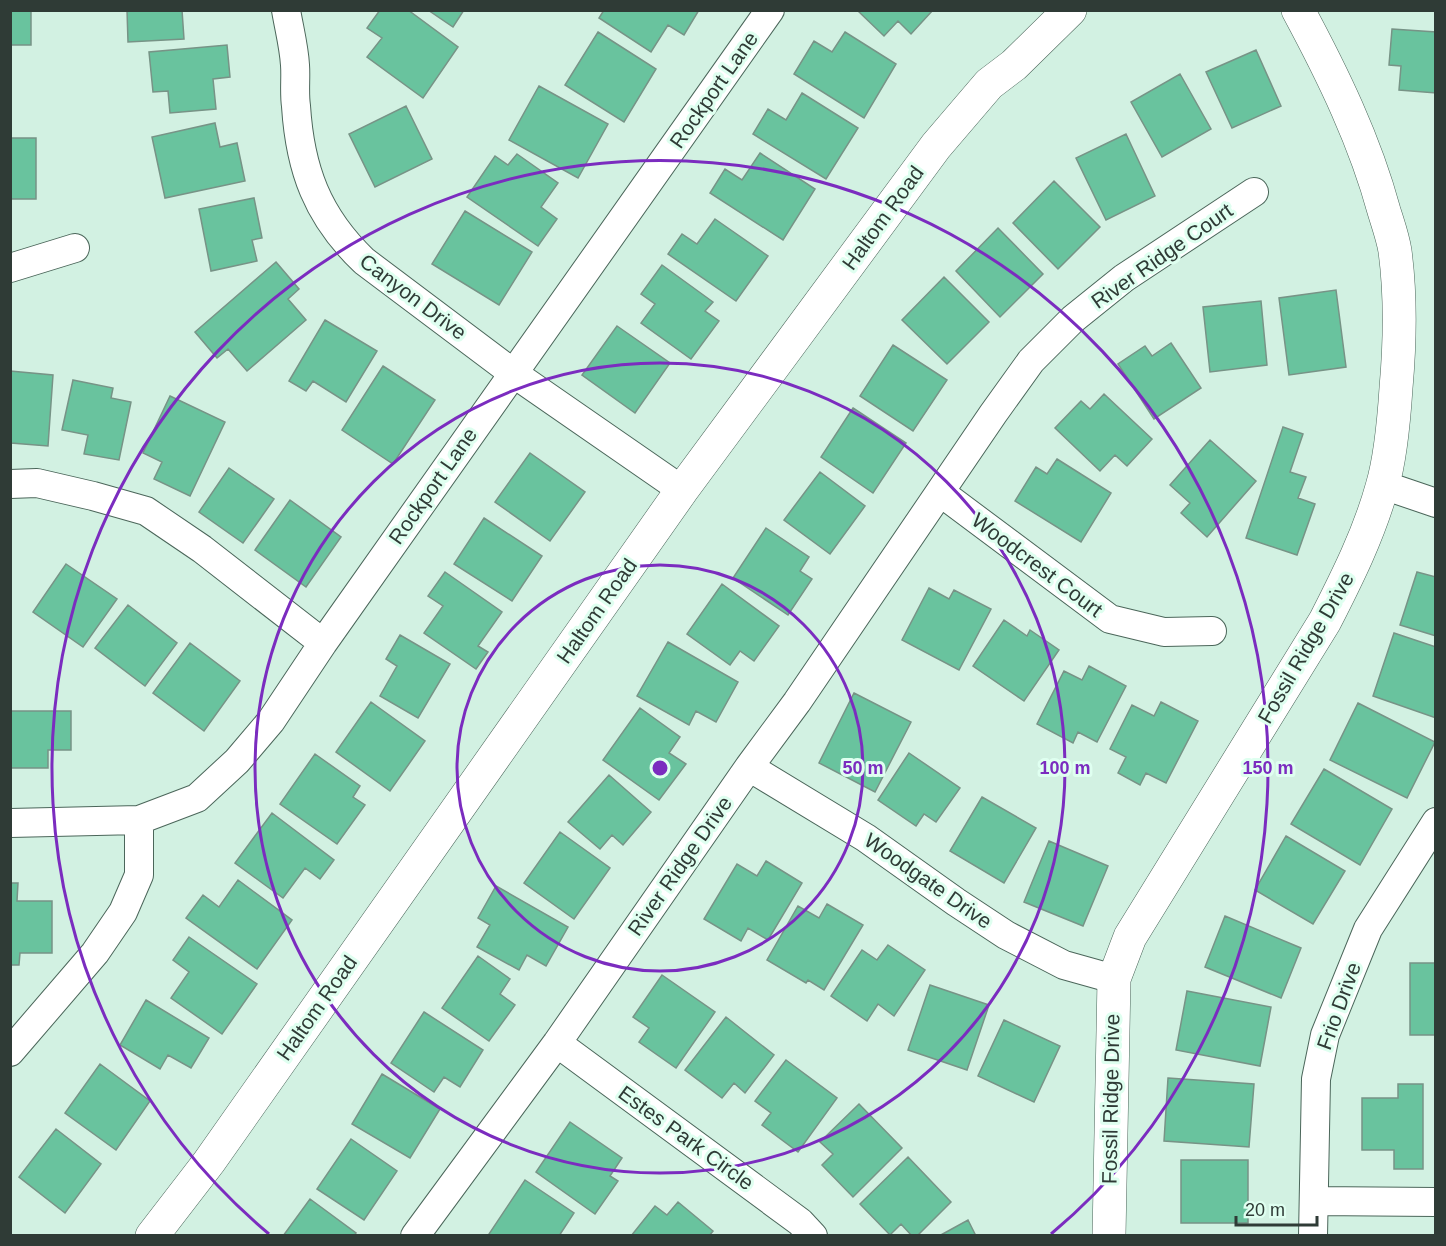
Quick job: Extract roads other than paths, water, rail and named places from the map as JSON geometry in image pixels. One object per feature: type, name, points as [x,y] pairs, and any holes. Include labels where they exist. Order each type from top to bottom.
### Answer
[{"type":"main road","name":"Haltom Road","points":[[152,1236],[209,1162],[682,490],[936,146],[988,84],[1014,64],[1070,10]]},
{"type":"main road","name":"Fossil Ridge Drive","points":[[1109,1236],[1114,979],[1130,937],[1325,621],[1367,534],[1383,485],[1395,412],[1399,356],[1399,308],[1395,250],[1378,188],[1362,142],[1298,10]]},
{"type":"street","name":"Canyon Drive","points":[[286,10],[295,65],[295,103],[304,165],[327,218],[344,242],[364,261],[513,373],[682,490]]},
{"type":"street","name":"Rockport Lane","points":[[10,823],[139,820],[197,798],[237,761],[272,721],[323,643],[770,10]]},
{"type":"street","name":"River Ridge Court","points":[[940,492],[1031,361],[1073,319],[1124,278],[1254,192]]},
{"type":"street","points":[[10,268],[75,248]]},
{"type":"street","points":[[10,484],[37,483],[146,511],[202,549],[323,643]]},
{"type":"street","points":[[1383,485],[1436,503]]},
{"type":"street","name":"Woodcrest Court","points":[[940,492],[1110,619],[1164,632],[1212,632]]},
{"type":"street","name":"River Ridge Drive","points":[[415,1236],[557,1043],[749,767],[798,702],[940,492]]},
{"type":"street","name":"Woodgate Drive","points":[[749,767],[866,838],[1006,935],[1064,965],[1114,979]]},
{"type":"street","points":[[10,1052],[95,953],[123,912],[139,875],[139,820]]},
{"type":"street","name":"Frio Drive","points":[[1313,1236],[1316,1079],[1325,1035],[1368,929],[1423,862],[1436,822]]},
{"type":"street","name":"Estes Park Circle","points":[[557,1043],[791,1215],[813,1236]]},
{"type":"street","points":[[1314,1202],[1436,1202]]}]
